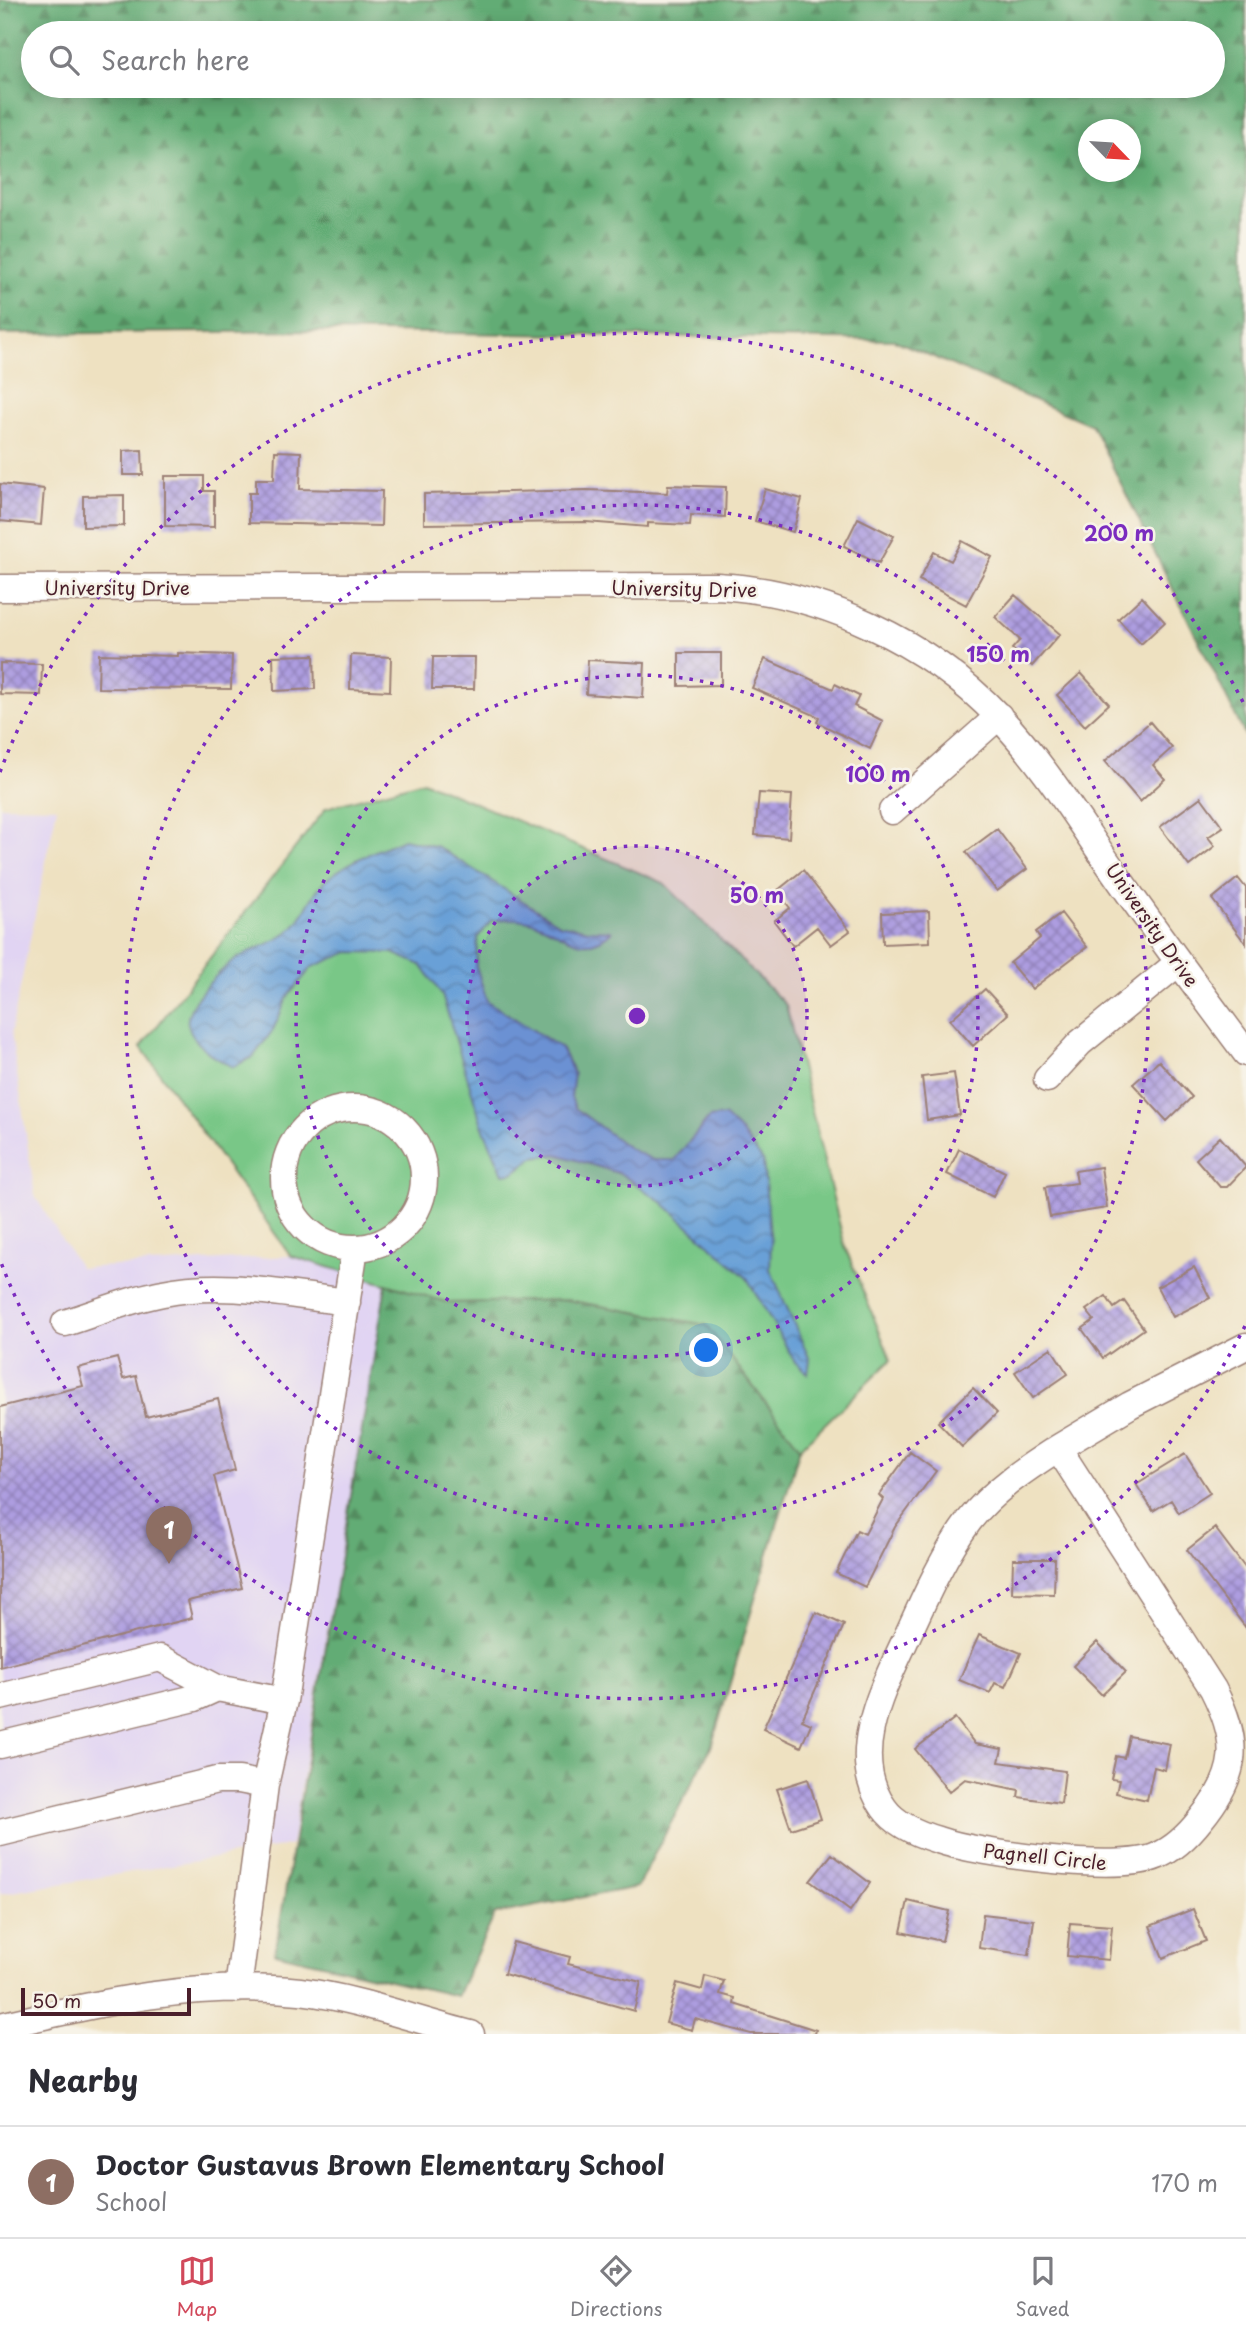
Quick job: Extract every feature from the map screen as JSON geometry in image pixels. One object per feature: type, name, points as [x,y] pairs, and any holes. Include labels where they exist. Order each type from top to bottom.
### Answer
[{"type":"street","name":"University Drive","points":[[0,588],[748,587],[825,608],[880,631],[941,668],[999,716],[1035,760],[1178,963],[1246,1053]]},
{"type":"street","points":[[892,811],[999,716]]},
{"type":"street","points":[[1047,1079],[1090,1034],[1178,963]]},
{"type":"street","points":[[355,1108],[371,1110],[398,1124],[418,1148],[424,1179],[417,1209],[397,1234],[384,1242],[355,1248],[338,1247],[310,1233],[291,1208],[284,1177],[292,1147],[311,1123],[325,1114],[355,1108]]},
{"type":"street","points":[[237,1989],[265,1785],[284,1702],[355,1248]]},
{"type":"street","points":[[65,1323],[164,1293],[190,1290],[258,1291],[347,1302]]},
{"type":"street","name":"Pagnell Circle","points":[[1058,1448],[1213,1689],[1227,1716],[1231,1734],[1231,1769],[1218,1797],[1193,1828],[1176,1843],[1159,1856],[1140,1861],[1115,1865],[972,1849],[936,1840],[894,1818],[880,1801],[873,1777],[870,1740],[881,1692],[949,1554],[969,1521],[992,1497],[1028,1467],[1058,1448],[1130,1405],[1246,1346]]},
{"type":"street","points":[[0,1697],[160,1658],[217,1688],[284,1702]]},
{"type":"street","points":[[0,1745],[195,1698],[217,1688]]},
{"type":"street","points":[[0,1833],[217,1780],[239,1780],[265,1785]]},
{"type":"street","points":[[0,2026],[121,1998],[162,1992],[237,1989],[302,1992],[471,2034]]},
{"type":"shaded area","points":[[0,806],[57,807],[11,1032],[35,1196],[80,1268],[291,1256],[386,1284],[291,1845],[0,1894]]},
{"type":"green space","points":[[0,0],[1246,0],[1246,737],[1092,425],[894,340],[316,331],[0,334]]},
{"type":"green space","points":[[423,781],[664,883],[786,1005],[845,1247],[891,1360],[800,1448],[706,1325],[567,1300],[449,1303],[291,1256],[141,1047],[326,808]]},
{"type":"green space","points":[[386,1284],[449,1303],[567,1300],[706,1325],[800,1448],[711,1747],[637,1887],[495,1914],[457,1996],[275,1953]]},
{"type":"water","points":[[404,839],[438,847],[559,924],[588,930],[612,931],[602,939],[583,943],[530,921],[491,921],[478,937],[476,966],[487,1001],[561,1048],[574,1074],[571,1097],[575,1108],[630,1149],[653,1160],[674,1160],[709,1118],[724,1116],[741,1132],[763,1161],[771,1243],[770,1269],[810,1360],[808,1373],[795,1362],[747,1278],[663,1203],[621,1174],[557,1154],[534,1157],[513,1173],[503,1174],[482,1125],[442,995],[421,965],[393,953],[349,952],[312,967],[288,996],[273,1030],[253,1057],[233,1067],[200,1045],[191,1032],[189,1016],[199,995],[217,975],[236,959],[276,940],[288,931],[298,921],[319,887],[332,875],[362,857]]},
{"type":"building","points":[[142,450],[143,475],[123,475],[123,451]]},
{"type":"building","points":[[275,451],[301,452],[300,489],[382,491],[381,526],[249,523],[249,493],[256,493],[256,479],[274,479]]},
{"type":"building","points":[[165,476],[204,476],[204,491],[214,491],[214,527],[165,526]]},
{"type":"building","points":[[0,484],[44,489],[41,525],[0,521]]},
{"type":"building","points":[[668,485],[726,487],[725,517],[691,515],[690,525],[648,523],[648,527],[586,522],[424,524],[424,494],[587,490],[667,493]]},
{"type":"building","points":[[765,489],[802,499],[793,532],[755,521]]},
{"type":"building","points":[[124,495],[124,526],[83,527],[83,496]]},
{"type":"building","points":[[858,518],[894,536],[879,563],[844,546]]},
{"type":"building","points":[[962,541],[992,557],[966,605],[919,580],[934,552],[951,561]]},
{"type":"building","points":[[1015,595],[1060,634],[1032,666],[1012,649],[1020,640],[995,617]]},
{"type":"building","points":[[1142,597],[1165,622],[1141,644],[1118,619]]},
{"type":"building","points":[[178,653],[232,655],[231,689],[98,688],[99,654],[178,656]]},
{"type":"building","points":[[679,653],[721,653],[721,685],[679,686]]},
{"type":"building","points":[[314,655],[315,689],[274,691],[273,656]]},
{"type":"building","points":[[351,655],[391,657],[390,691],[350,689]]},
{"type":"building","points":[[433,657],[475,657],[474,689],[432,689]]},
{"type":"building","points":[[765,659],[833,689],[835,684],[859,696],[854,706],[883,721],[870,749],[817,722],[819,717],[752,688]]},
{"type":"building","points":[[588,660],[645,663],[643,698],[586,694]]},
{"type":"building","points":[[0,663],[42,664],[41,695],[0,694]]},
{"type":"building","points":[[1081,673],[1109,704],[1085,726],[1057,695]]},
{"type":"building","points":[[1150,722],[1172,748],[1153,765],[1165,779],[1140,802],[1105,761]]},
{"type":"building","points":[[759,793],[792,795],[789,838],[755,835]]},
{"type":"building","points":[[1201,797],[1223,827],[1208,837],[1215,846],[1189,866],[1160,827]]},
{"type":"building","points":[[997,829],[1027,869],[997,891],[966,852]]},
{"type":"building","points":[[803,870],[850,931],[831,945],[817,927],[793,946],[774,921],[790,908],[777,891]]},
{"type":"building","points":[[1238,878],[1246,888],[1246,944],[1212,899]]},
{"type":"building","points":[[929,911],[930,942],[883,944],[882,913]]},
{"type":"building","points":[[1061,913],[1087,947],[1032,989],[1010,963],[1040,938],[1036,932]]},
{"type":"building","points":[[985,989],[1008,1014],[973,1046],[950,1020]]},
{"type":"building","points":[[1159,1061],[1192,1097],[1167,1121],[1133,1084]]},
{"type":"building","points":[[954,1073],[960,1115],[927,1120],[922,1077]]},
{"type":"building","points":[[1220,1137],[1246,1167],[1227,1187],[1220,1187],[1196,1159]]},
{"type":"building","points":[[959,1149],[1005,1172],[993,1197],[947,1174]]},
{"type":"building","points":[[1101,1167],[1107,1208],[1050,1217],[1045,1187],[1077,1183],[1075,1171]]},
{"type":"building","points":[[1194,1267],[1210,1298],[1173,1317],[1157,1287]]},
{"type":"building","points":[[1106,1296],[1114,1308],[1124,1301],[1144,1329],[1103,1358],[1082,1329],[1094,1320],[1086,1310]]},
{"type":"building","points":[[1051,1348],[1068,1374],[1033,1398],[1015,1372]]},
{"type":"building","points":[[117,1358],[123,1379],[136,1376],[146,1417],[218,1399],[235,1470],[214,1476],[242,1588],[188,1601],[192,1618],[0,1667],[0,1407],[83,1386],[78,1368]]},
{"type":"building","points":[[973,1388],[997,1413],[962,1447],[938,1422]]},
{"type":"building","points":[[910,1452],[936,1471],[895,1527],[865,1587],[836,1573],[857,1530],[865,1534],[883,1499],[879,1495]]},
{"type":"building","points":[[1185,1454],[1210,1493],[1179,1513],[1171,1500],[1153,1511],[1136,1484]]},
{"type":"building","points":[[1215,1528],[1246,1569],[1246,1628],[1187,1550]]},
{"type":"building","points":[[1013,1559],[1055,1559],[1054,1594],[1012,1593]]},
{"type":"building","points":[[816,1612],[844,1625],[802,1720],[811,1724],[801,1747],[763,1729]]},
{"type":"building","points":[[979,1635],[1021,1653],[1006,1687],[995,1683],[990,1693],[959,1680]]},
{"type":"building","points":[[1097,1642],[1126,1672],[1102,1695],[1073,1666]]},
{"type":"building","points":[[955,1718],[975,1744],[1002,1749],[999,1762],[1065,1771],[1061,1803],[1018,1797],[1019,1790],[965,1779],[949,1792],[915,1749]]},
{"type":"building","points":[[1129,1736],[1170,1744],[1165,1770],[1154,1767],[1147,1800],[1116,1793],[1119,1780],[1111,1779],[1116,1756],[1124,1758]]},
{"type":"building","points":[[808,1779],[821,1819],[791,1829],[777,1789]]},
{"type":"building","points":[[832,1854],[870,1883],[850,1911],[810,1881]]},
{"type":"building","points":[[908,1901],[949,1911],[942,1941],[901,1932]]},
{"type":"building","points":[[1193,1909],[1206,1941],[1163,1958],[1150,1926]]},
{"type":"building","points":[[983,1914],[1034,1920],[1029,1955],[979,1948]]},
{"type":"building","points":[[1070,1923],[1112,1926],[1109,1960],[1067,1956]]},
{"type":"building","points":[[513,1942],[570,1957],[568,1964],[641,1982],[634,2011],[504,1974]]},
{"type":"building","points":[[705,1976],[724,1981],[720,1994],[735,1998],[734,2004],[816,2030],[815,2034],[751,2034],[695,2019],[692,2030],[666,2023],[677,1983],[702,1990]]},
{"type":"place","name":"Doctor Gustavus Brown Elementary School","points":[[169,1564]]}]
